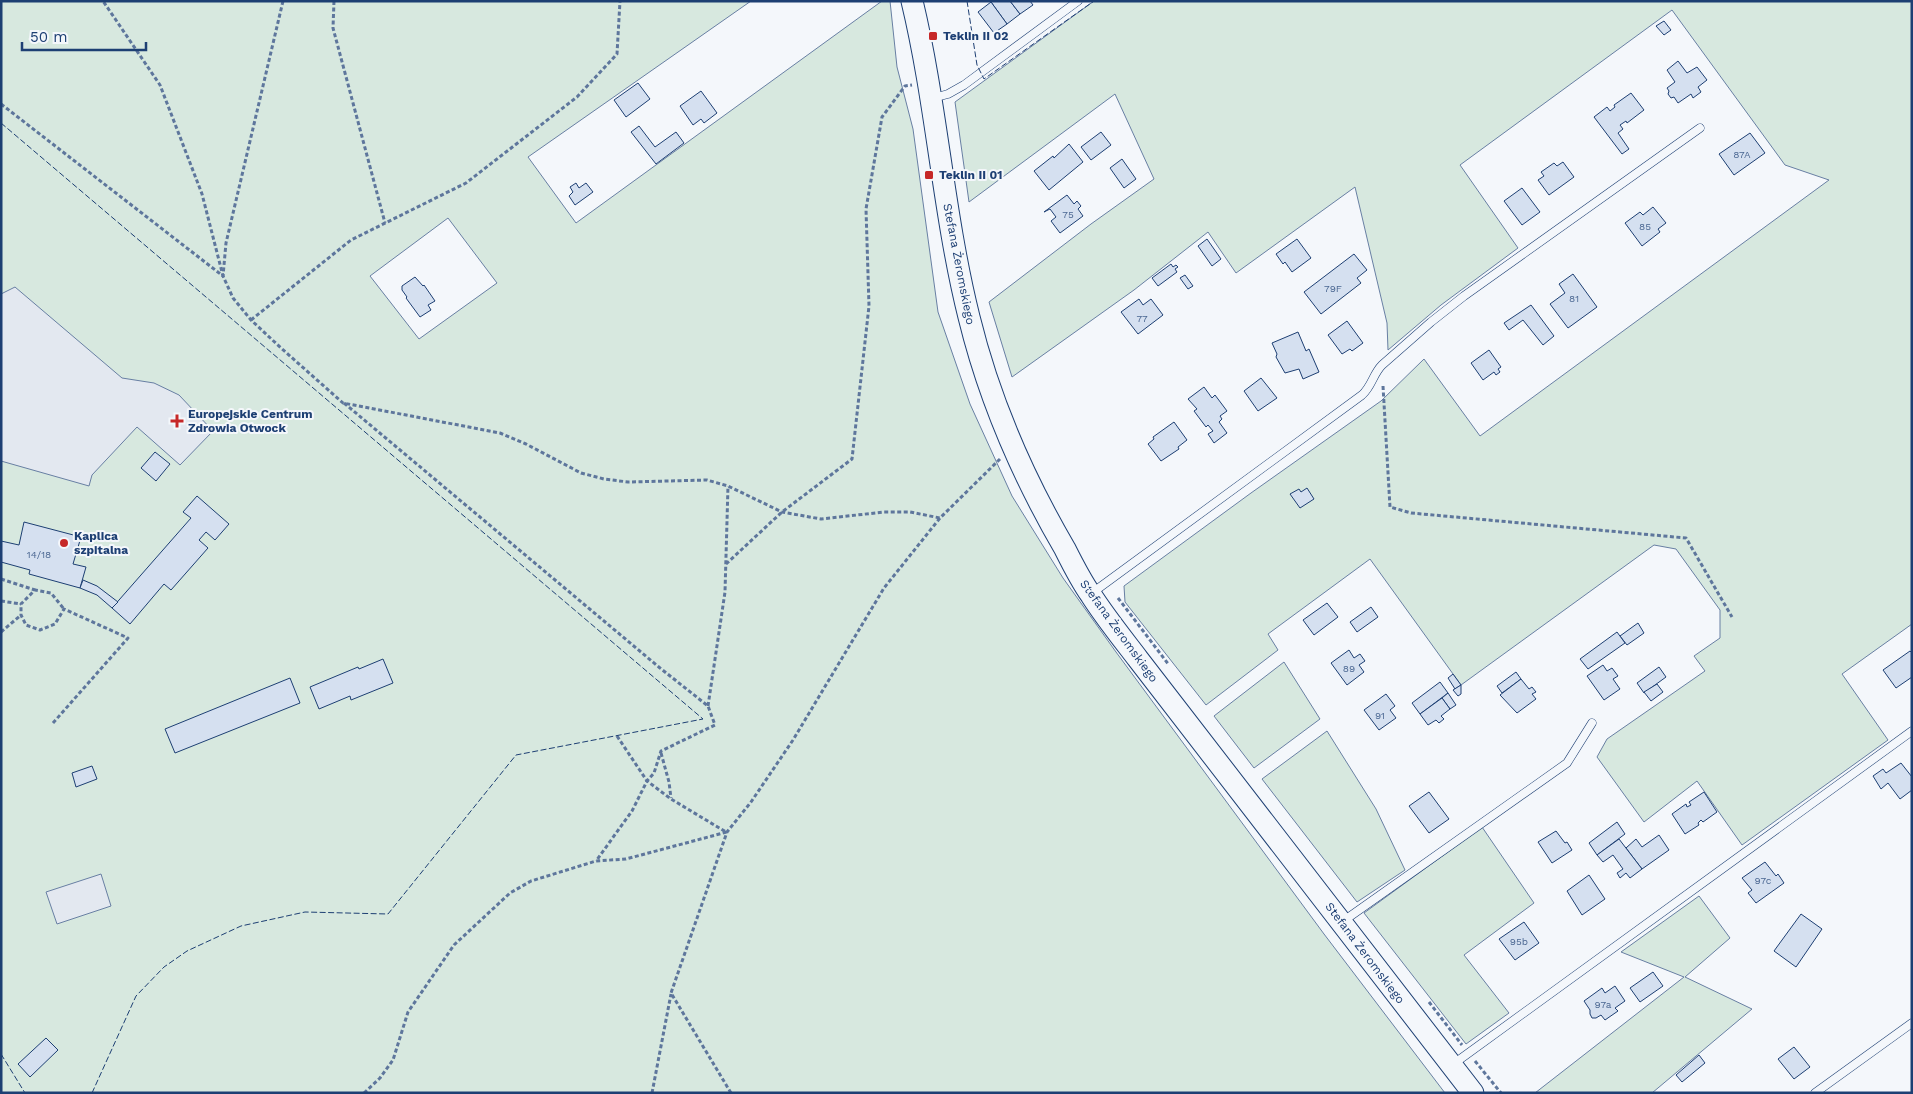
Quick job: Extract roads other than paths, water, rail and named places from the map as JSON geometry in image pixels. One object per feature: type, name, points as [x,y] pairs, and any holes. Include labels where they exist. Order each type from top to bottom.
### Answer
[{"type":"main road","name":"Stefana Żeromskiego","points":[[912,1],[929,90],[952,238],[968,316],[987,381],[1013,447],[1048,521],[1098,589],[1138,659],[1473,1093]]},
{"type":"lane","points":[[929,90],[948,94],[1078,1]]},
{"type":"lane","points":[[1098,589],[1362,395],[1370,386],[1376,371],[1382,365],[1458,301],[1700,128]]},
{"type":"lane","points":[[1342,922],[1567,763],[1592,723]]},
{"type":"lane","points":[[1452,1066],[1468,1052],[1912,731]]},
{"type":"lane","points":[[1815,1093],[1912,1023]]},
{"type":"place","name":"Teklin II 02","points":[[933,36]]},
{"type":"place","name":"Teklin II 01","points":[[929,175]]},
{"type":"place","name":"Europejskie Centrum Zdrowia Otwock","points":[[177,421]]},
{"type":"place","name":"Kaplica szpitalna","points":[[64,543]]}]
